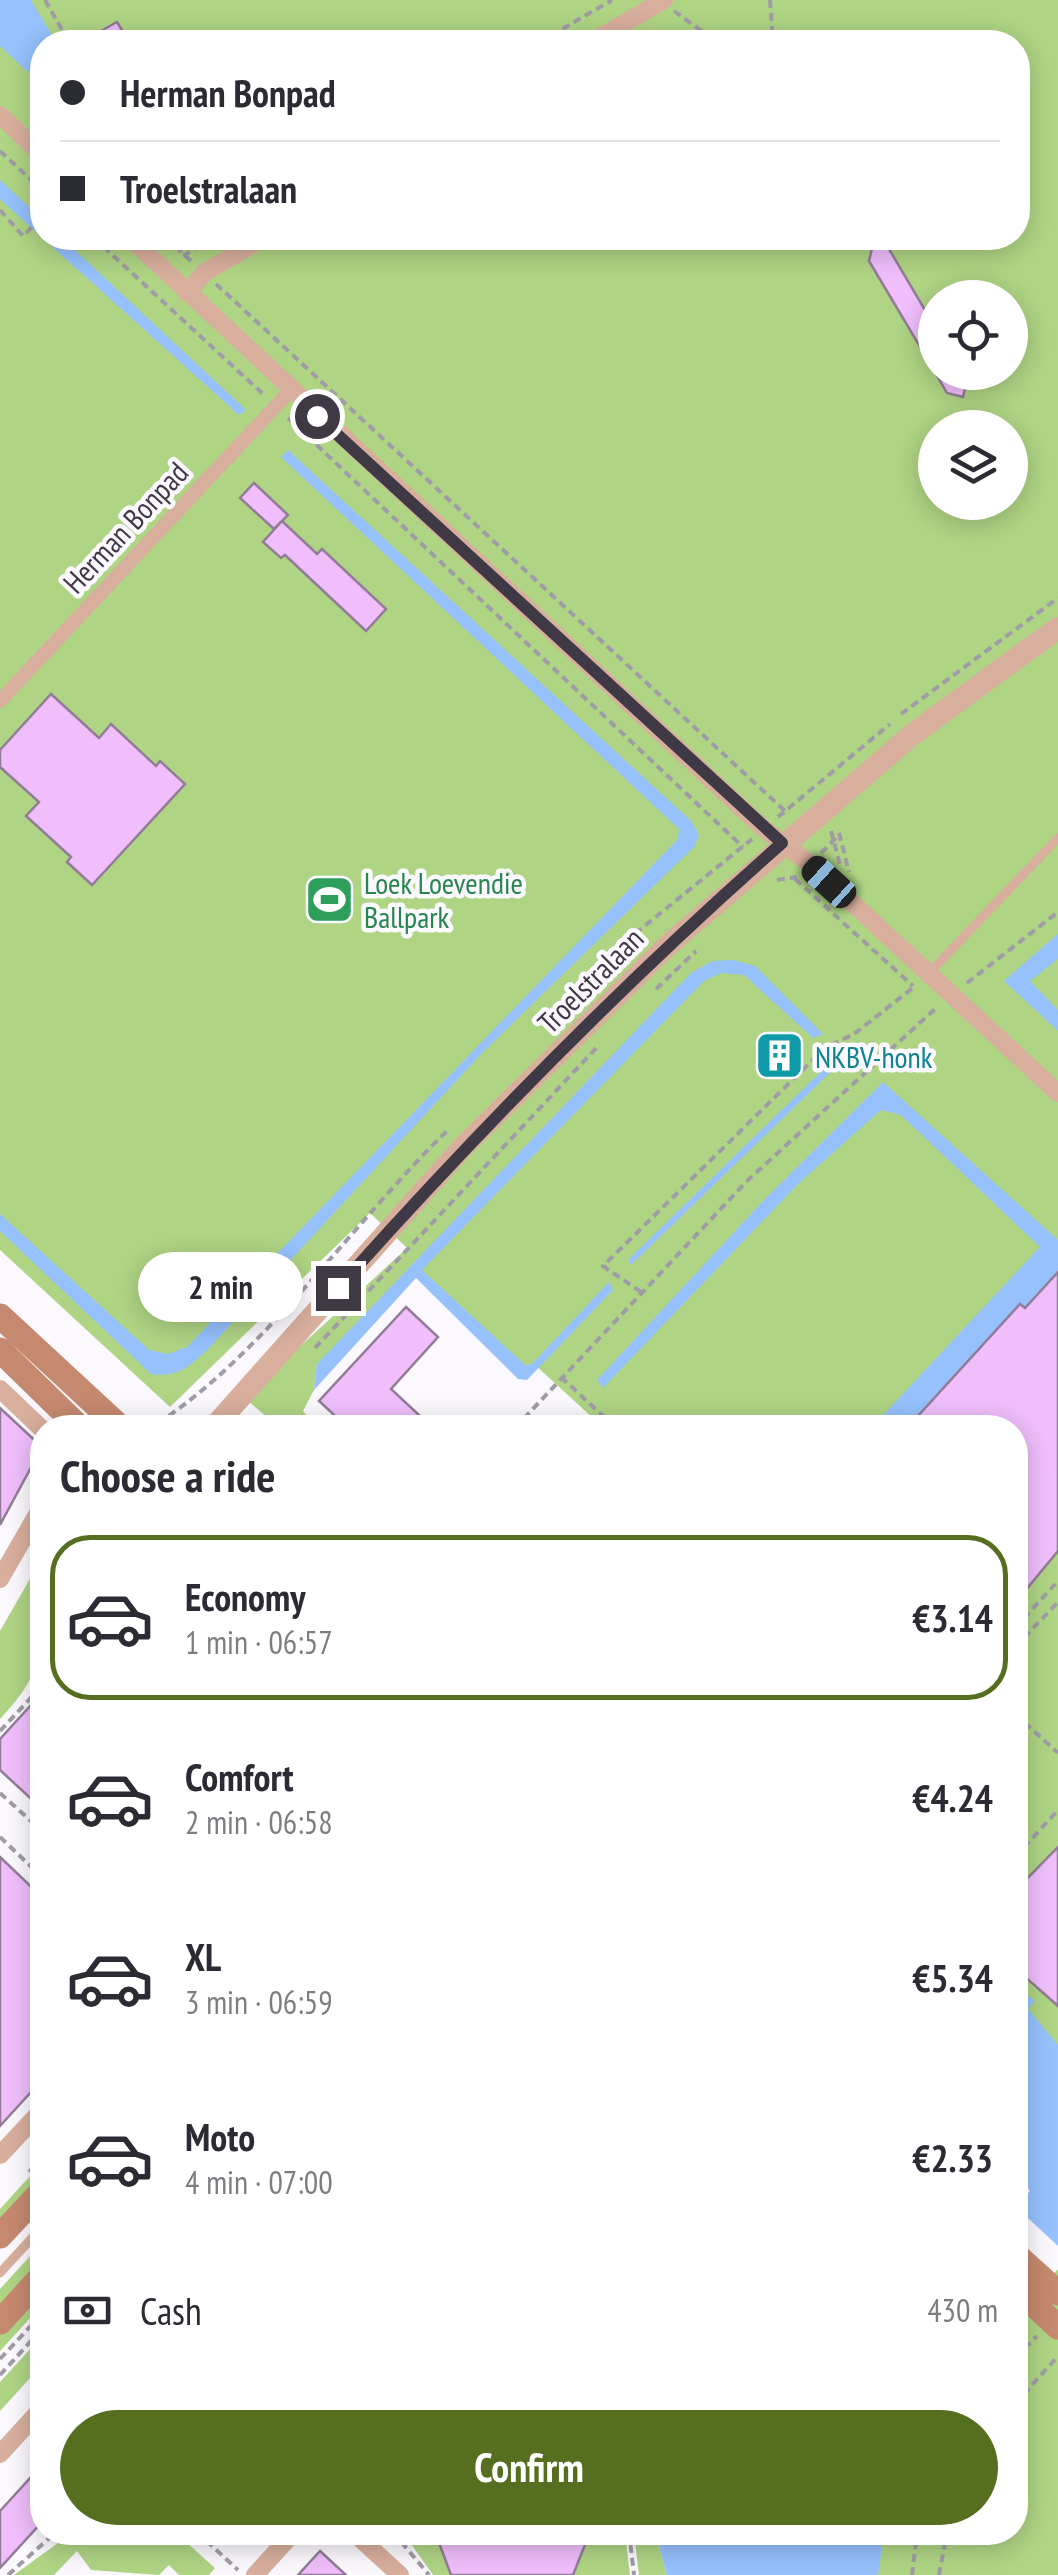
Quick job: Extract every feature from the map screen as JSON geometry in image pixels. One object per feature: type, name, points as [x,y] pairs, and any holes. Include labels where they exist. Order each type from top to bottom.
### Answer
[{"type":"main road","points":[[0,1316],[119,1415]]},
{"type":"main road","points":[[0,1350],[67,1415]]},
{"type":"main road","points":[[0,2236],[30,2205]]},
{"type":"main road","points":[[0,2322],[30,2289]]},
{"type":"main road","points":[[1037,2291],[1049,2329]]},
{"type":"street","points":[[612,30],[662,1]]},
{"type":"street","points":[[0,115],[30,144]]},
{"type":"street","points":[[143,250],[290,391],[790,850],[936,966],[952,994],[1058,1093]]},
{"type":"street","points":[[187,293],[204,273],[243,250]]},
{"type":"street","name":"Herman Bonpad","points":[[0,701],[290,391]]},
{"type":"street","name":"Troelstralaan","points":[[225,1415],[463,1147],[666,947],[790,850],[818,806],[1058,628]]},
{"type":"street","points":[[0,1390],[30,1419]]},
{"type":"street","points":[[0,1578],[30,1527]]},
{"type":"street","points":[[0,2155],[30,2123]]},
{"type":"street","points":[[0,2454],[30,2421]]},
{"type":"street","points":[[255,2575],[282,2545]]},
{"type":"street","points":[[367,2545],[400,2575]]},
{"type":"lane","points":[[936,966],[1058,838]]},
{"type":"lane","points":[[0,2273],[30,2240]]},
{"type":"path","points":[[45,0],[62,30]]},
{"type":"path","points":[[561,30],[612,0]]},
{"type":"path","points":[[770,0],[772,30]]},
{"type":"path","points":[[662,1],[702,30]]},
{"type":"path","points":[[0,151],[30,179]]},
{"type":"path","points":[[0,210],[24,236],[30,229]]},
{"type":"path","points":[[107,250],[742,847]]},
{"type":"path","points":[[180,250],[784,811]]},
{"type":"path","points":[[162,268],[191,250]]},
{"type":"path","points":[[772,880],[818,806]]},
{"type":"path","points":[[818,806],[836,815],[847,871],[861,883]]},
{"type":"path","points":[[818,806],[848,899]]},
{"type":"path","points":[[952,994],[1058,912]]},
{"type":"path","name":"Troelstralaan","points":[[644,1000],[701,946]]},
{"type":"path","points":[[936,966],[968,982],[981,994]]},
{"type":"path","points":[[526,1415],[747,1181],[937,1007],[913,987],[812,1061],[603,1266],[642,1292]]},
{"type":"path","name":"Troelstralaan","points":[[315,1348],[603,1041]]},
{"type":"path","points":[[561,1378],[602,1415]]},
{"type":"path","points":[[1028,1612],[1058,1581]]},
{"type":"path","points":[[1028,1633],[1058,1602]]},
{"type":"path","points":[[0,1732],[30,1699]]},
{"type":"path","points":[[1028,1726],[1058,1753]]},
{"type":"path","points":[[0,1792],[30,1820]]},
{"type":"path","points":[[1028,1842],[1058,1810]]},
{"type":"path","points":[[0,1837],[30,1865]]},
{"type":"path","points":[[0,2360],[30,2327]]},
{"type":"path","points":[[1028,2346],[1049,2329]]},
{"type":"path","points":[[0,2374],[30,2342]]},
{"type":"path","points":[[1028,2389],[1058,2356]]},
{"type":"path","points":[[8,2575],[41,2545]]},
{"type":"path","points":[[211,2545],[243,2575]]},
{"type":"path","points":[[406,2545],[429,2575]]},
{"type":"path","points":[[631,2545],[634,2575]]},
{"type":"path","points":[[912,2575],[915,2545]]},
{"type":"path","points":[[938,2575],[944,2545]]},
{"type":"green space","points":[[0,0],[1058,0],[1058,2137],[1028,2142],[1028,1415],[590,1415],[534,1364],[524,1365],[421,1271],[317,1364],[314,1390],[303,1411],[306,1415],[265,1415],[249,1402],[294,1352],[407,1248],[370,1213],[170,1407],[0,1250]]},
{"type":"green space","points":[[30,1579],[30,1680],[0,1719],[0,1631]]},
{"type":"green space","points":[[30,2176],[30,2197],[0,2229],[0,2209]]},
{"type":"green space","points":[[1058,2231],[1058,2575],[737,2575],[765,2545],[1028,2545],[1028,2263]]},
{"type":"green space","points":[[30,2256],[30,2282],[0,2315],[0,2289]]},
{"type":"green space","points":[[30,2297],[30,2318],[0,2351],[0,2329]]},
{"type":"green space","points":[[30,2349],[30,2378],[0,2411],[0,2382]]},
{"type":"green space","points":[[55,2545],[189,2545],[215,2568],[209,2575],[179,2575],[169,2565],[159,2575],[91,2570],[77,2551],[54,2575],[14,2575]]},
{"type":"green space","points":[[412,2545],[439,2545],[452,2575],[433,2575]]},
{"type":"green space","points":[[584,2545],[626,2545],[630,2575],[573,2575]]},
{"type":"green space","points":[[635,2545],[658,2545],[667,2575],[639,2575]]},
{"type":"water","points":[[0,0],[31,0],[49,30],[30,30],[30,74],[0,46]]},
{"type":"water","points":[[0,180],[30,208],[30,227],[0,199]]},
{"type":"water","points":[[56,250],[75,250],[246,410],[239,415]]},
{"type":"water","points":[[288,450],[691,821],[699,835],[694,847],[484,1051],[209,1348],[183,1369],[151,1374],[0,1231],[0,1214],[149,1350],[168,1354],[187,1347],[678,839],[679,829],[281,457]]},
{"type":"water","points":[[1058,934],[1058,959],[1030,981],[1058,1010],[1058,1031],[1004,981]]},
{"type":"water","points":[[733,960],[755,966],[823,1034],[813,1038],[744,975],[721,973],[704,981],[422,1270],[525,1365],[532,1364],[609,1282],[613,1290],[527,1380],[518,1379],[416,1278],[314,1390],[317,1364],[691,973],[713,961]]},
{"type":"water","points":[[836,1057],[840,1063],[631,1265],[628,1260]]},
{"type":"water","points":[[883,1082],[1058,1240],[1058,1272],[920,1415],[883,1415],[1040,1247],[901,1115],[881,1110],[799,1183],[603,1388],[597,1380],[765,1199]]},
{"type":"water","points":[[1028,2009],[1058,2045],[1058,2269],[1028,2302]]},
{"type":"water","points":[[658,2545],[882,2545],[878,2575],[667,2575]]},
{"type":"pier","points":[[1028,2218],[1058,2246],[1058,2269],[1028,2302]]},
{"type":"building","points":[[117,22],[122,30],[103,30]]},
{"type":"building","points":[[872,250],[890,250],[918,298],[918,343],[869,261]]},
{"type":"building","points":[[945,390],[965,390],[963,397]]},
{"type":"building","points":[[254,483],[288,515],[274,529],[240,498]]},
{"type":"building","points":[[282,521],[317,554],[322,549],[386,609],[366,631],[285,555],[281,558],[263,542]]},
{"type":"building","points":[[51,694],[99,738],[111,724],[156,766],[160,761],[185,784],[92,885],[67,862],[71,857],[26,816],[39,802],[0,767],[0,750]]},
{"type":"building","name":"NKBV-honk","points":[[775,1042],[792,1049],[784,1070],[767,1063]]},
{"type":"building","points":[[1058,1272],[1058,1551],[1028,1587],[1028,1415],[919,1415],[1020,1304],[1025,1308]]},
{"type":"building","points":[[406,1307],[438,1337],[391,1389],[419,1415],[334,1415],[319,1401]]},
{"type":"building","points":[[0,1408],[30,1436],[30,1469],[0,1525]]},
{"type":"building","points":[[30,1706],[30,1798],[0,1770],[0,1739]]},
{"type":"building","points":[[1058,1847],[1058,2006],[1028,1979],[1028,1878]]},
{"type":"building","points":[[0,1857],[30,1886],[30,2093],[0,2126]]},
{"type":"building","points":[[30,2478],[30,2535],[0,2568],[0,2511]]},
{"type":"building","points":[[440,2545],[585,2545],[573,2575],[451,2575]]},
{"type":"building","points":[[320,2551],[346,2575],[298,2575]]},
{"type":"place","name":"Loek Loevendie Ballpark","points":[[329,899]]},
{"type":"place","name":"NKBV-honk","points":[[780,1056]]},
{"type":"route","points":[[317,416],[782,843],[666,947],[463,1147],[338,1288]]}]
